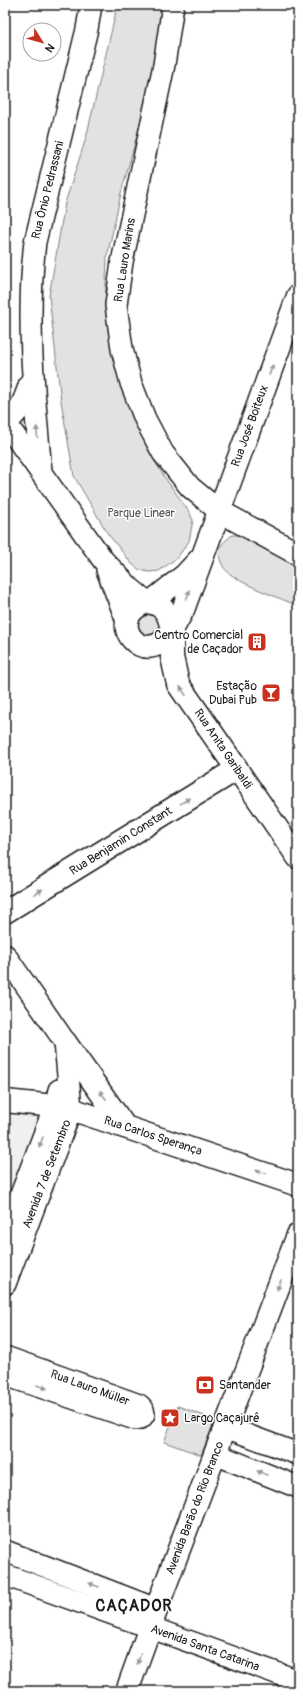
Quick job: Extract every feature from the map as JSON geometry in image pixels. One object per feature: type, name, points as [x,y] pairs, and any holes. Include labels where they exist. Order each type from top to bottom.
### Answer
[{"type":"main road","name":"Rua José Boiteux","points":[[172,630],[183,610],[298,296]]},
{"type":"main road","points":[[218,511],[298,554]]},
{"type":"main road","name":"Rua José Boiteux","points":[[149,602],[185,575],[202,556]]},
{"type":"main road","points":[[149,602],[157,604],[167,612],[170,618],[172,630],[162,643],[148,647],[141,646],[134,642],[129,636],[127,621],[132,609],[149,602]]},
{"type":"main road","name":"Rua Anita Garibaldi","points":[[172,630],[172,657],[178,684],[237,770]]},
{"type":"main road","name":"Rua Benjamin Constant","points":[[5,912],[237,770]]},
{"type":"main road","points":[[64,1042],[125,1127]]},
{"type":"main road","name":"Rua Carlos Sperança","points":[[5,1101],[63,1107],[298,1185]]},
{"type":"main road","name":"Avenida Barão do Rio Branco","points":[[127,1691],[153,1618],[298,1235]]},
{"type":"street","name":"Rua Ônio Pedrassani","points":[[41,471],[32,378],[31,276],[34,242],[87,29],[90,5]]},
{"type":"street","name":"Rua Lauro Marins","points":[[173,5],[164,65],[122,262],[116,305],[122,349],[131,383],[145,419],[164,453],[190,487],[218,511]]},
{"type":"street","name":"Rua Ônio Pedrassani","points":[[5,423],[15,416],[24,401],[32,378]]},
{"type":"street","points":[[5,423],[41,471],[103,560],[131,589],[149,602]]},
{"type":"street","points":[[103,560],[127,621]]},
{"type":"street","name":"Rua Anita Garibaldi","points":[[237,770],[298,858]]},
{"type":"street","points":[[5,955],[64,1042],[63,1107]]},
{"type":"street","name":"Avenida 7 de Setembro","points":[[5,1236],[63,1107]]},
{"type":"street","name":"Avenida 7 de Setembro","points":[[5,1284],[63,1107]]},
{"type":"street","name":"Rua Lauro Müller","points":[[5,1357],[139,1405],[143,1409],[144,1414],[141,1418],[136,1419],[5,1375]]},
{"type":"street","points":[[225,1428],[298,1454]]},
{"type":"street","points":[[215,1454],[298,1487]]},
{"type":"street","name":"Avenida Santa Catarina","points":[[5,1551],[44,1566],[153,1618],[294,1679]]},
{"type":"street","points":[[37,1587],[44,1566]]},
{"type":"street","name":"Avenida Santa Catarina","points":[[5,1575],[37,1587],[153,1618]]},
{"type":"shaded area","points":[[5,1110],[42,1113],[5,1203]]},
{"type":"green space","name":"Parque Linear","points":[[115,5],[166,5],[138,132],[121,193],[107,257],[105,309],[111,346],[124,395],[148,450],[165,478],[188,510],[193,520],[189,541],[177,558],[159,571],[149,572],[140,570],[132,564],[108,534],[74,476],[61,401],[49,296],[65,203],[86,138],[115,16]]},
{"type":"green space","points":[[232,535],[243,535],[298,566],[298,606],[263,592],[237,579],[227,571],[222,565],[219,553],[223,543]]},
{"type":"green space","points":[[147,612],[157,616],[160,626],[156,633],[149,635],[143,633],[139,629],[137,622]]},
{"type":"green space","points":[[178,1406],[215,1420],[201,1455],[164,1442]]},
{"type":"place","name":"Centro Comercial de Caçador","points":[[257,642]]},
{"type":"place","name":"Estação Dubai Pub","points":[[271,693]]},
{"type":"place","name":"Santander","points":[[205,1385]]},
{"type":"place","name":"Largo Caçajurê","points":[[170,1418]]},
{"type":"district","name":"CAÇADOR","points":[[134,1606]]}]
